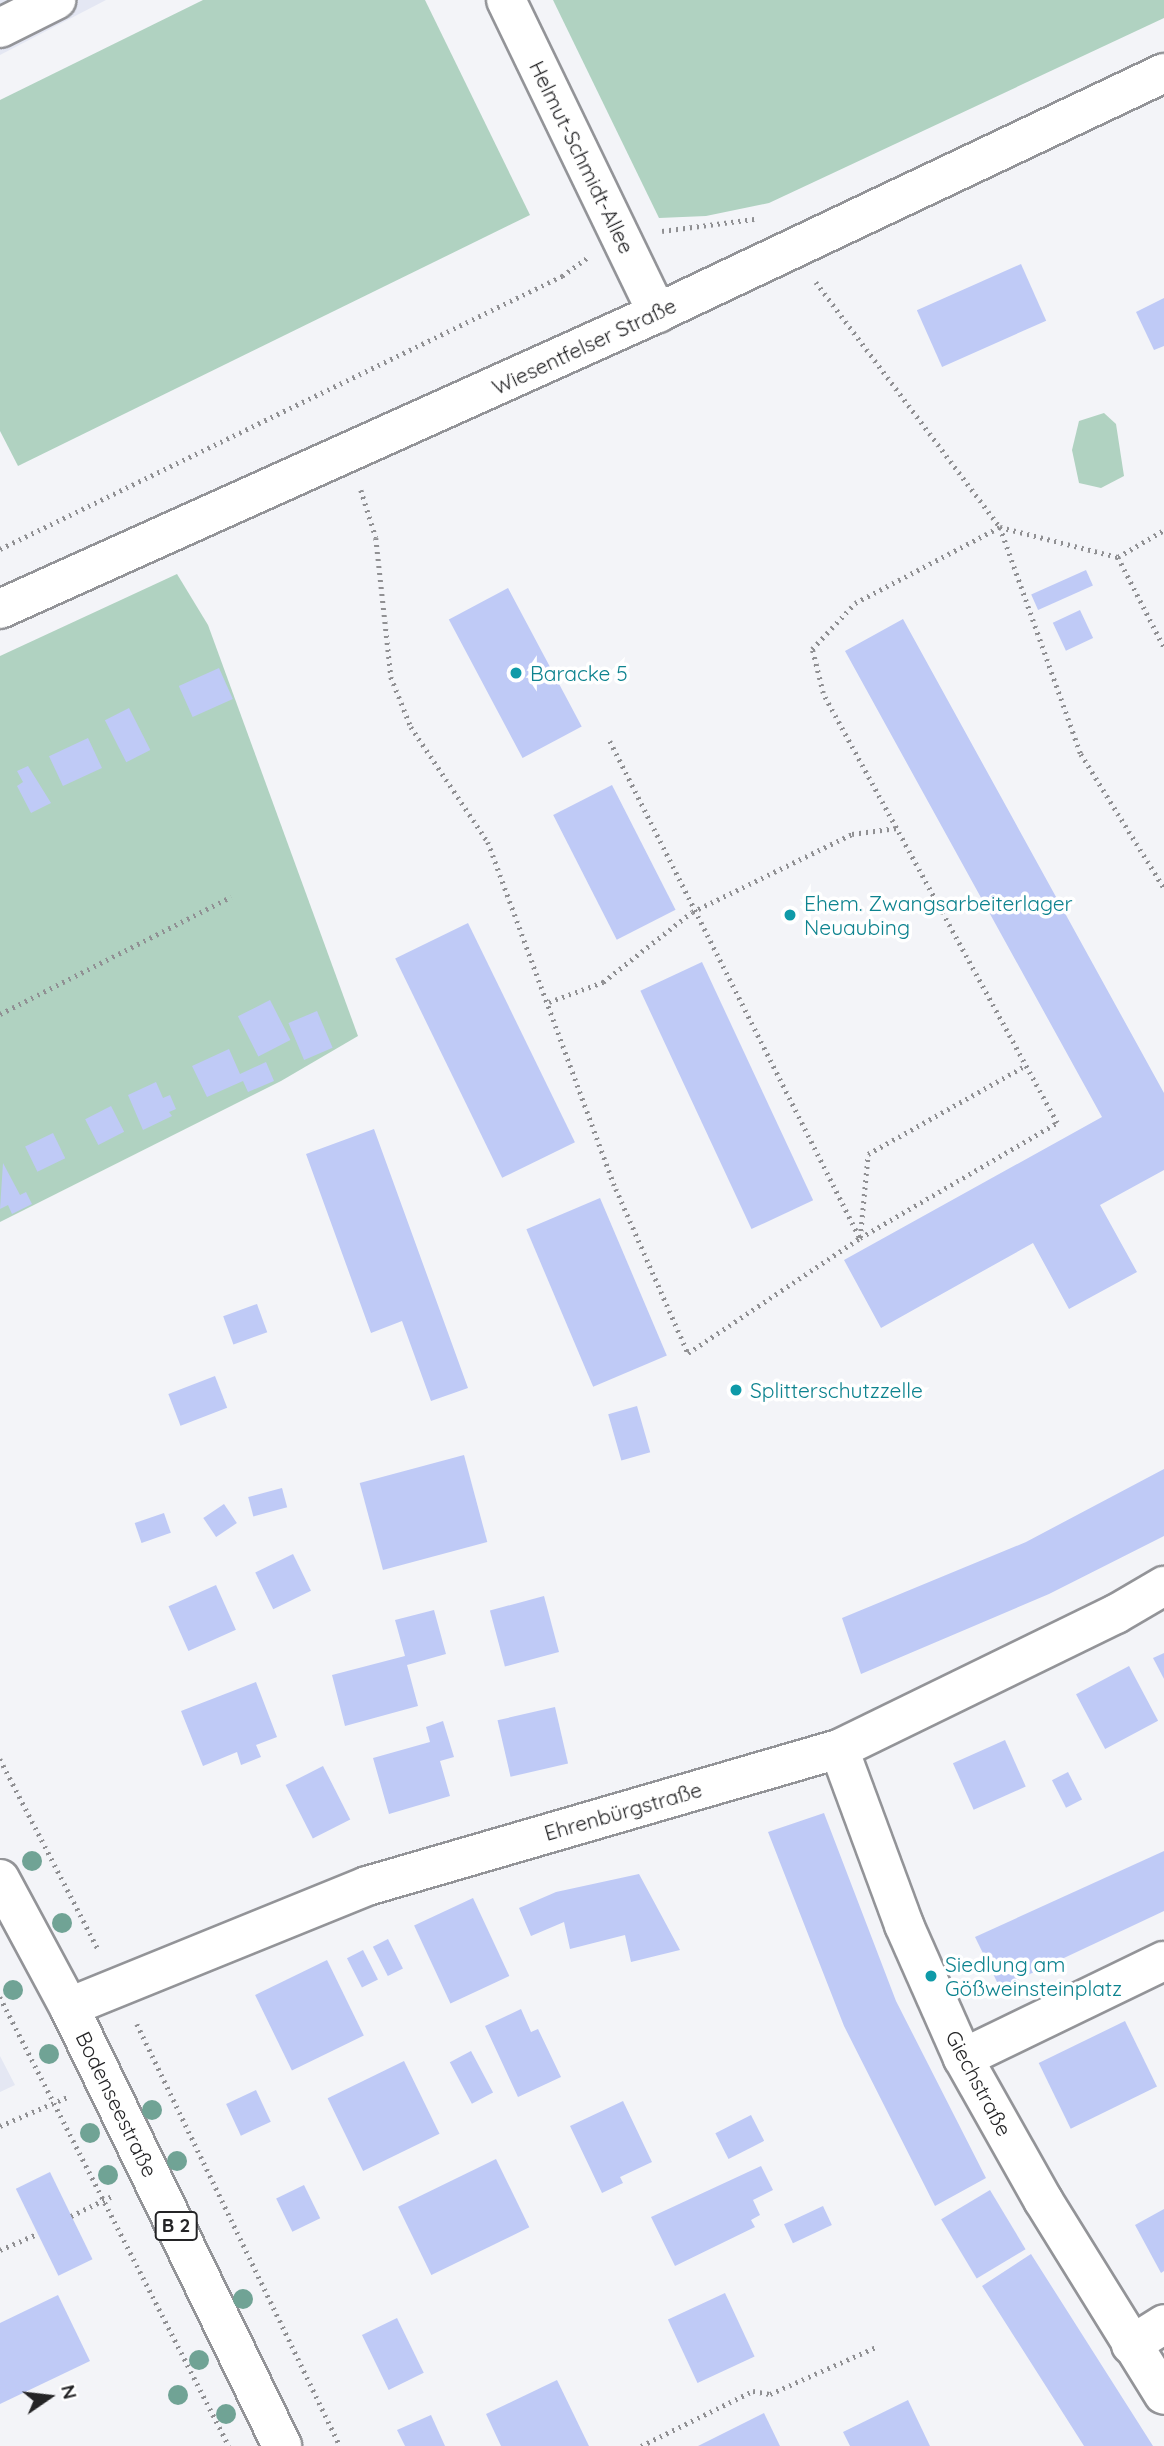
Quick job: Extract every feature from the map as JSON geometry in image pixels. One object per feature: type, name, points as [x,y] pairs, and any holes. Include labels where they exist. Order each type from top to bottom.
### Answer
[{"type":"street","points":[[0,28],[56,0]]},
{"type":"street","name":"Helmut-Schmidt-Allee","points":[[506,0],[657,313]]},
{"type":"street","name":"Wiesentfelser Straße","points":[[0,609],[657,313],[790,247],[1164,73]]},
{"type":"street","name":"Ehrenbürgstraße","points":[[69,2007],[367,1885],[839,1749],[1116,1614],[1164,1586]]},
{"type":"street","name":"Giechstraße","points":[[839,1749],[904,1925],[964,2058],[1131,2345],[1164,2395]]},
{"type":"street","name":"Bodenseestraße","points":[[0,1879],[69,2007],[153,2175],[282,2446]]},
{"type":"street","points":[[964,2058],[1164,1961]]},
{"type":"street","points":[[1131,2345],[1164,2323]]},
{"type":"path","points":[[0,548],[562,276],[620,235],[761,216]]},
{"type":"path","points":[[790,247],[1000,527],[1081,754],[1164,888]]},
{"type":"path","points":[[345,455],[364,496],[376,538],[391,677],[411,727],[488,842],[616,1189],[688,1353],[860,1238],[1057,1123],[823,693],[811,649],[855,603],[1000,527],[1118,557],[1164,530]]},
{"type":"path","points":[[1118,557],[1164,647]]},
{"type":"path","points":[[610,741],[692,912],[860,1238]]},
{"type":"path","points":[[549,1002],[603,982],[692,912],[852,834],[897,828]]},
{"type":"path","points":[[0,1014],[231,897]]},
{"type":"path","points":[[860,1238],[868,1154],[1026,1066]]},
{"type":"path","points":[[0,1759],[118,1987],[340,2446]]},
{"type":"path","points":[[0,1997],[129,2244],[229,2446]]},
{"type":"path","points":[[71,2216],[153,2175]]},
{"type":"path","points":[[0,2250],[37,2234]]},
{"type":"path","points":[[641,2446],[753,2391],[770,2395],[876,2347]]},
{"type":"shaded area","points":[[0,0],[106,0],[0,55]]},
{"type":"shaded area","points":[[0,2056],[15,2085],[0,2092]]},
{"type":"green space","points":[[203,0],[425,0],[530,215],[18,466],[0,431],[0,100]]},
{"type":"green space","points":[[553,0],[1164,0],[1164,18],[769,203],[706,216],[659,218]]},
{"type":"green space","points":[[1104,413],[1116,424],[1124,476],[1101,488],[1079,483],[1072,450],[1079,421]]},
{"type":"green space","points":[[177,574],[208,625],[358,1036],[281,1081],[0,1222],[0,656]]},
{"type":"building","points":[[1021,264],[1046,321],[942,367],[917,310]]},
{"type":"building","points":[[1164,298],[1164,346],[1154,350],[1136,312]]},
{"type":"building","points":[[1086,570],[1093,586],[1038,610],[1031,594]]},
{"type":"building","name":"Baracke 5","points":[[508,588],[582,727],[523,758],[449,619]]},
{"type":"building","points":[[1080,610],[1093,638],[1066,651],[1053,623]]},
{"type":"building","points":[[903,619],[1164,1093],[1164,1170],[1100,1205],[1137,1272],[1069,1309],[1033,1243],[881,1328],[844,1260],[1102,1117],[845,651]]},
{"type":"building","points":[[219,668],[233,699],[193,717],[179,686]]},
{"type":"building","points":[[129,708],[150,750],[126,762],[105,720]]},
{"type":"building","points":[[88,738],[102,768],[63,786],[49,756]]},
{"type":"building","points":[[28,766],[51,803],[31,813],[17,786],[23,782],[17,771]]},
{"type":"building","points":[[612,785],[676,910],[617,940],[553,815]]},
{"type":"building","points":[[468,923],[575,1142],[502,1178],[395,959]]},
{"type":"building","points":[[702,962],[813,1200],[752,1229],[640,991]]},
{"type":"building","points":[[270,1000],[290,1040],[258,1056],[238,1016]]},
{"type":"building","points":[[317,1011],[333,1048],[304,1060],[288,1023]]},
{"type":"building","points":[[229,1049],[240,1074],[266,1062],[274,1081],[248,1092],[243,1081],[207,1097],[192,1066]]},
{"type":"building","points":[[156,1082],[163,1098],[170,1095],[176,1109],[169,1112],[172,1116],[143,1130],[128,1095]]},
{"type":"building","points":[[111,1106],[124,1132],[98,1145],[85,1119]]},
{"type":"building","points":[[374,1129],[468,1388],[431,1401],[402,1321],[371,1333],[306,1154]]},
{"type":"building","points":[[53,1133],[65,1158],[37,1172],[25,1147]]},
{"type":"building","points":[[3,1163],[20,1195],[26,1192],[32,1204],[12,1214],[8,1205],[0,1209]]},
{"type":"building","points":[[600,1198],[667,1355],[593,1387],[526,1229]]},
{"type":"building","points":[[257,1304],[267,1332],[233,1345],[223,1316]]},
{"type":"building","points":[[215,1376],[227,1408],[181,1426],[168,1394]]},
{"type":"building","points":[[637,1406],[650,1452],[621,1460],[608,1414]]},
{"type":"building","points":[[464,1455],[487,1542],[383,1570],[360,1483]]},
{"type":"building","points":[[1164,1469],[1164,1536],[1049,1594],[861,1674],[842,1618],[1026,1542]]},
{"type":"building","points":[[282,1488],[287,1507],[253,1516],[248,1497]]},
{"type":"building","points":[[224,1504],[237,1523],[216,1537],[203,1518]]},
{"type":"building","points":[[164,1513],[171,1533],[142,1543],[135,1523]]},
{"type":"building","points":[[293,1554],[311,1591],[273,1609],[255,1572]]},
{"type":"building","points":[[216,1585],[236,1630],[188,1651],[168,1606]]},
{"type":"building","points":[[544,1596],[559,1652],[505,1667],[490,1610]]},
{"type":"building","points":[[434,1610],[446,1654],[407,1665],[418,1706],[345,1726],[332,1675],[405,1656],[395,1620]]},
{"type":"building","points":[[1164,1653],[1164,1679],[1153,1658]]},
{"type":"building","points":[[1129,1666],[1158,1721],[1105,1749],[1076,1694]]},
{"type":"building","points":[[256,1682],[277,1737],[256,1745],[261,1757],[241,1765],[237,1752],[203,1766],[181,1711]]},
{"type":"building","points":[[555,1707],[568,1764],[511,1777],[498,1720]]},
{"type":"building","points":[[443,1721],[454,1757],[440,1761],[450,1796],[389,1814],[373,1758],[430,1742],[426,1727]]},
{"type":"building","points":[[1005,1740],[1026,1787],[974,1810],[953,1763]]},
{"type":"building","points":[[323,1766],[350,1819],[313,1839],[286,1785]]},
{"type":"building","points":[[1068,1772],[1082,1800],[1066,1808],[1052,1780]]},
{"type":"building","points":[[824,1813],[896,2001],[986,2178],[935,2206],[844,2026],[768,1832]]},
{"type":"building","points":[[1164,1851],[1164,1911],[1000,1988],[975,1937]]},
{"type":"building","points":[[639,1874],[680,1950],[631,1962],[625,1935],[570,1949],[564,1922],[531,1936],[519,1908],[556,1892]]},
{"type":"building","points":[[473,1898],[509,1976],[450,2003],[414,1925]]},
{"type":"building","points":[[388,1939],[403,1968],[388,1976],[373,1947]]},
{"type":"building","points":[[363,1950],[378,1979],[362,1988],[347,1958]]},
{"type":"building","points":[[327,1960],[364,2035],[292,2071],[255,1995]]},
{"type":"building","points":[[521,2009],[531,2032],[538,2029],[561,2077],[518,2097],[485,2026]]},
{"type":"building","points":[[1125,2021],[1157,2087],[1071,2129],[1039,2063]]},
{"type":"building","points":[[471,2051],[493,2092],[472,2104],[450,2062]]},
{"type":"building","points":[[404,2061],[440,2134],[363,2171],[328,2098]]},
{"type":"building","points":[[256,2090],[271,2122],[241,2136],[226,2104]]},
{"type":"building","points":[[623,2101],[652,2162],[620,2177],[623,2183],[602,2193],[570,2126]]},
{"type":"building","points":[[751,2115],[764,2141],[729,2159],[715,2133]]},
{"type":"building","points":[[496,2159],[529,2227],[431,2275],[398,2207]]},
{"type":"building","points":[[761,2166],[773,2190],[753,2200],[760,2215],[751,2220],[755,2227],[675,2266],[651,2217]]},
{"type":"building","points":[[50,2172],[93,2259],[58,2276],[16,2189]]},
{"type":"building","points":[[304,2185],[320,2218],[292,2232],[276,2199]]},
{"type":"building","points":[[990,2190],[1026,2249],[977,2279],[941,2219]]},
{"type":"building","points":[[823,2206],[832,2225],[793,2243],[784,2224]]},
{"type":"building","points":[[1164,2209],[1164,2271],[1161,2273],[1135,2225]]},
{"type":"building","points":[[1031,2254],[1153,2446],[1084,2446],[982,2286]]},
{"type":"building","points":[[725,2293],[755,2356],[697,2383],[668,2320]]},
{"type":"building","points":[[58,2295],[90,2361],[0,2404],[0,2323]]},
{"type":"building","points":[[397,2318],[424,2373],[389,2390],[362,2335]]},
{"type":"building","points":[[557,2380],[589,2446],[501,2446],[486,2414]]},
{"type":"building","points":[[908,2400],[930,2446],[850,2446],[843,2432]]},
{"type":"building","points":[[764,2413],[780,2446],[698,2446]]},
{"type":"building","points":[[431,2415],[445,2446],[405,2446],[397,2430]]},
{"type":"place","name":"Baracke 5","points":[[516,673]]},
{"type":"place","name":"Ehem. Zwangsarbeiterlager Neuaubing","points":[[790,915]]},
{"type":"place","name":"Splitterschutzzelle","points":[[736,1390]]},
{"type":"place","name":"Siedlung am Gößweinsteinplatz","points":[[931,1976]]}]
